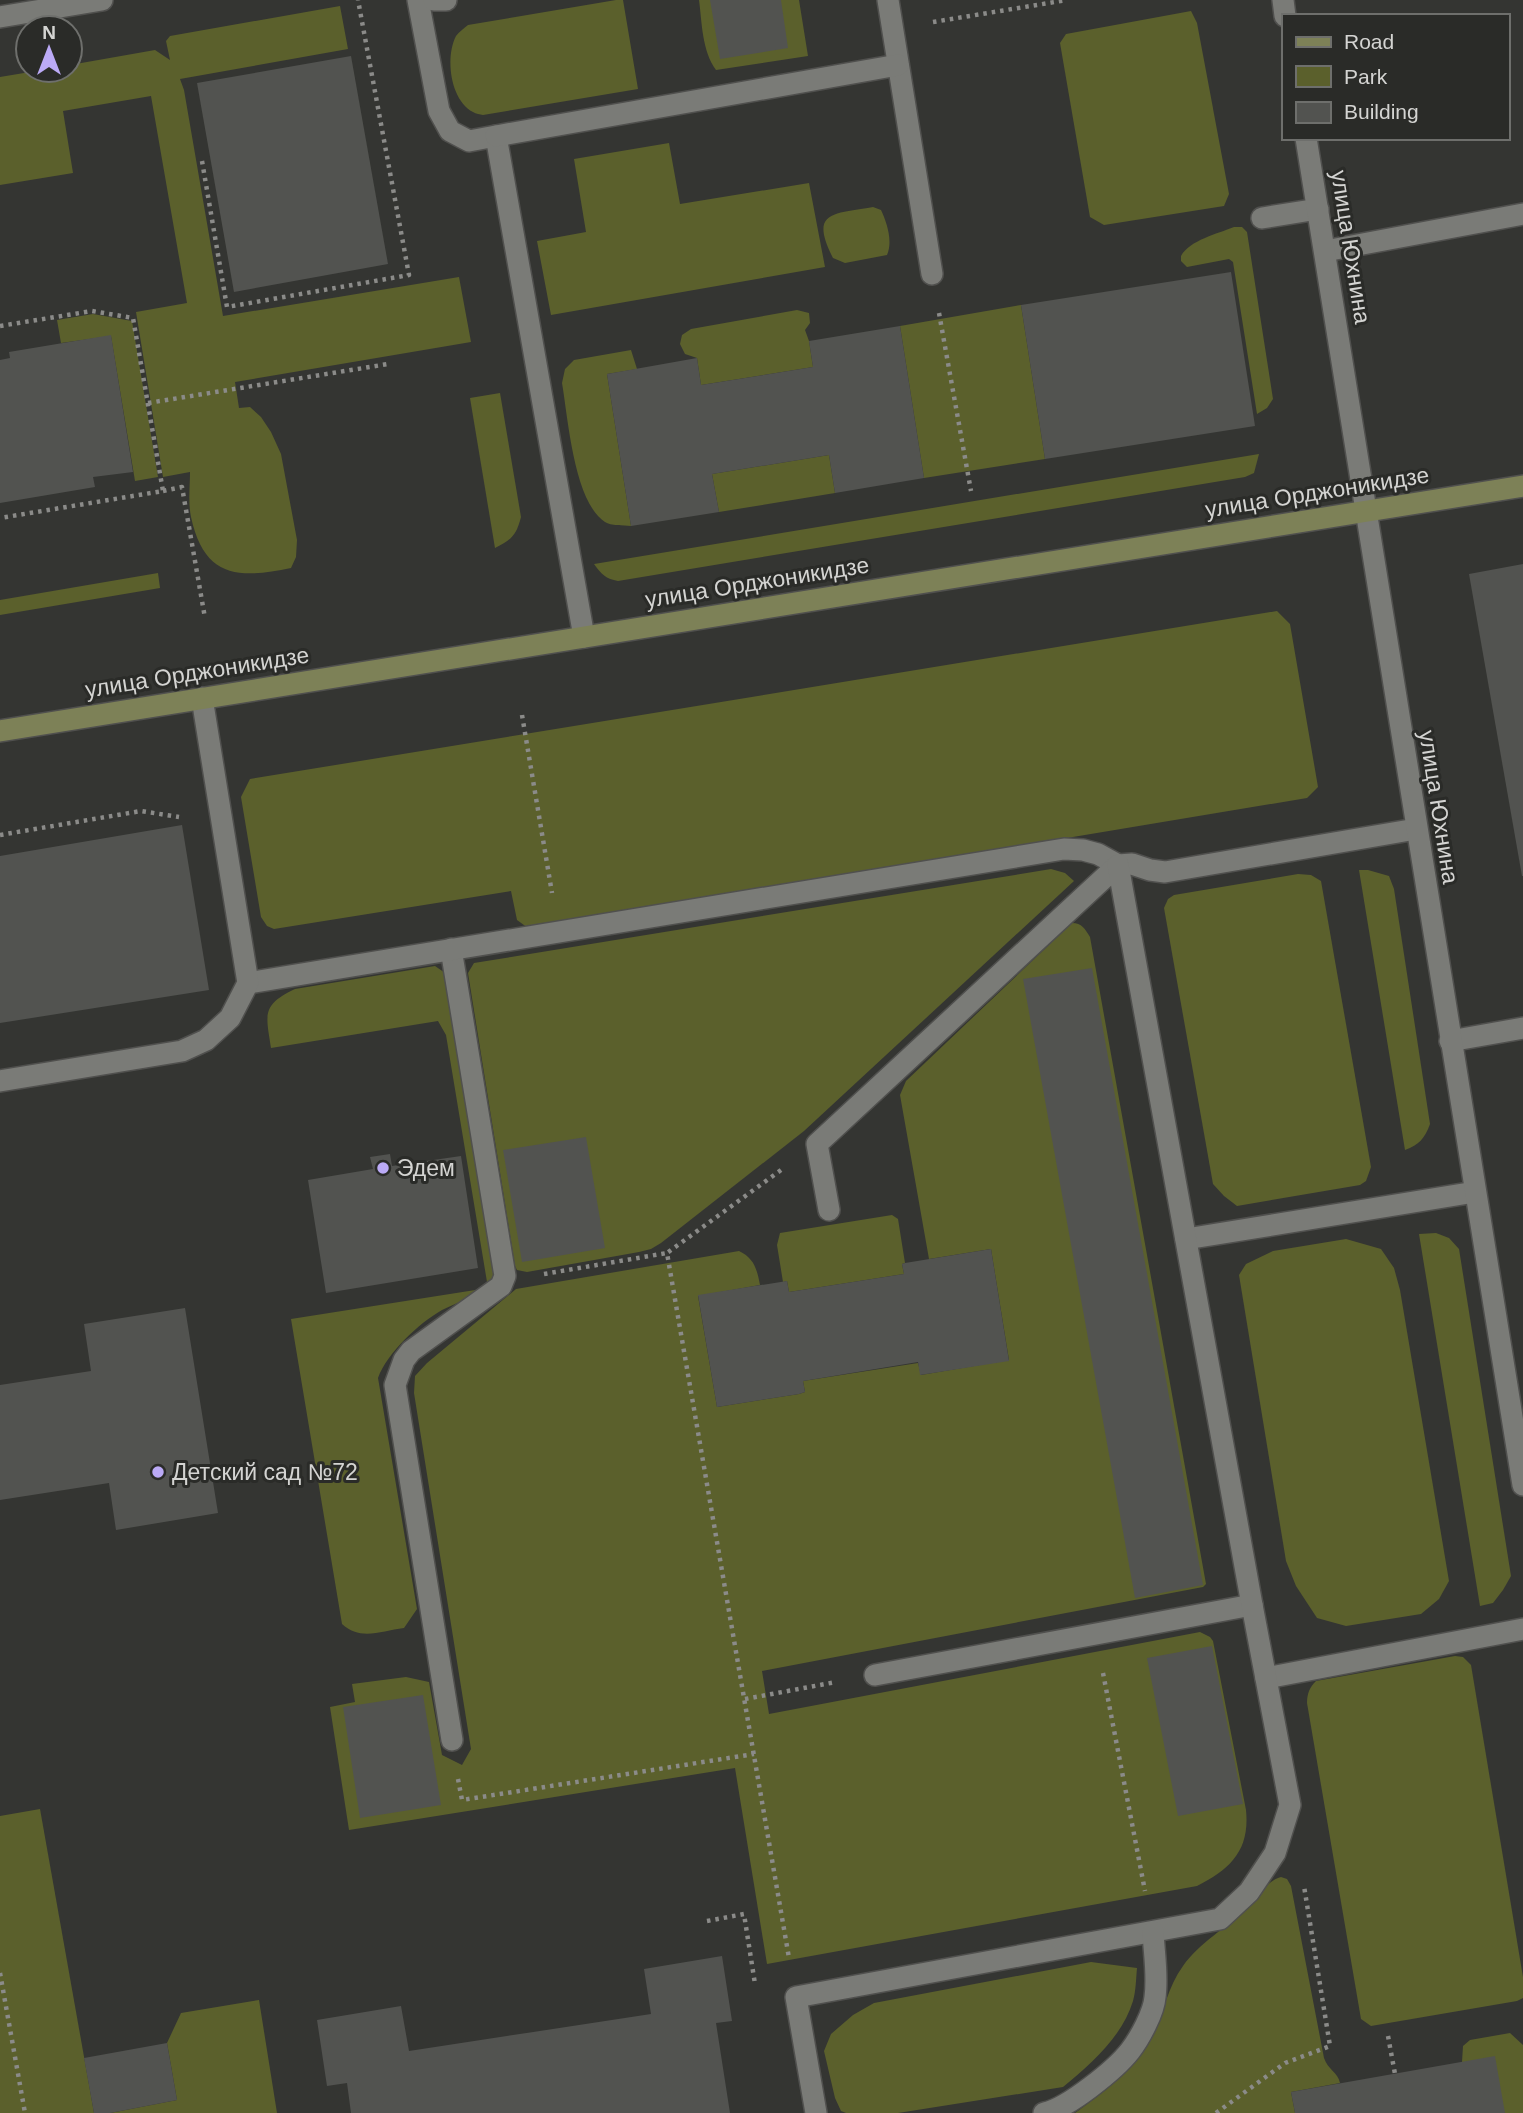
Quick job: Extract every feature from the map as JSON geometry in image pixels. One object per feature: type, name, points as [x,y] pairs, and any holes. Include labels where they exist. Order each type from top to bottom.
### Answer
[{"type":"main road","name":"улица Орджоникидзе","points":[[0,731],[1523,486]]},
{"type":"street","points":[[0,17],[99,0]]},
{"type":"street","points":[[418,0],[439,111],[450,131],[469,141],[898,65]]},
{"type":"street","points":[[434,0],[446,0]]},
{"type":"street","points":[[888,0],[932,274]]},
{"type":"street","points":[[496,136],[584,637]]},
{"type":"street","name":"улица Юхнина","points":[[1306,140],[1523,1485]]},
{"type":"street","points":[[1262,218],[1318,209]]},
{"type":"street","points":[[1325,251],[1523,214]]},
{"type":"street","points":[[0,1081],[182,1051],[206,1040],[230,1017],[248,983],[202,698]]},
{"type":"street","points":[[248,983],[1064,849],[1098,854],[1118,865],[1132,864],[1165,872],[1416,829]]},
{"type":"street","points":[[829,1210],[817,1144],[1118,865]]},
{"type":"street","points":[[816,2113],[796,1997],[1220,1919],[1249,1892],[1275,1853],[1290,1805],[1118,865]]},
{"type":"street","points":[[451,949],[504,1281],[411,1351],[404,1360],[395,1385],[452,1740]]},
{"type":"street","points":[[1450,1041],[1523,1028]]},
{"type":"street","points":[[1186,1240],[1475,1192]]},
{"type":"street","points":[[875,1675],[1252,1605]]},
{"type":"street","points":[[1266,1678],[1523,1629]]},
{"type":"street","points":[[1044,2113],[1054,2111],[1077,2098],[1130,2052],[1156,1999],[1153,1932]]},
{"type":"path","points":[[202,161],[228,307],[409,275],[358,0]]},
{"type":"path","points":[[893,29],[1067,0]]},
{"type":"path","points":[[932,274],[971,491]]},
{"type":"path","points":[[0,326],[92,311],[133,318],[163,491]]},
{"type":"path","points":[[148,404],[388,364]]},
{"type":"path","points":[[0,518],[182,487],[205,618]]},
{"type":"path","points":[[522,715],[559,932]]},
{"type":"path","points":[[0,835],[141,811],[191,819]]},
{"type":"path","points":[[504,1281],[667,1253],[817,1144]]},
{"type":"path","points":[[667,1253],[796,1997]]},
{"type":"path","points":[[1096,1634],[1153,1932]]},
{"type":"path","points":[[745,1699],[875,1675]]},
{"type":"path","points":[[452,1740],[462,1800],[754,1754]]},
{"type":"path","points":[[1216,2113],[1285,2063],[1330,2046],[1304,1886]]},
{"type":"path","points":[[0,1973],[25,2113]]},
{"type":"path","points":[[1388,2036],[1395,2074]]},
{"type":"green space","points":[[623,0],[638,89],[483,115],[473,112],[459,98],[452,77],[451,55],[456,36],[468,25]]},
{"type":"green space","points":[[699,0],[799,0],[808,56],[716,70],[705,46]]},
{"type":"green space","points":[[340,6],[348,49],[180,79],[223,316],[459,277],[471,342],[235,382],[239,408],[250,407],[261,417],[281,454],[297,540],[296,557],[291,568],[240,573],[226,570],[215,563],[197,537],[190,512],[190,472],[163,477],[136,312],[187,303],[151,96],[63,111],[73,173],[0,185],[0,77],[14,75],[14,84],[84,84],[84,63],[155,50],[170,60],[166,41],[170,36]]},
{"type":"green space","points":[[1191,11],[1197,23],[1229,194],[1224,206],[1104,225],[1090,217],[1060,43],[1066,34]]},
{"type":"green space","points":[[669,143],[680,204],[809,183],[825,267],[551,315],[537,241],[586,232],[574,159]]},
{"type":"green space","points":[[873,207],[881,210],[887,226],[887,255],[845,263],[833,258],[826,243],[825,223],[836,214]]},
{"type":"green space","points":[[1234,227],[1242,227],[1247,232],[1273,399],[1267,408],[1257,414],[1233,262],[1229,259],[1187,267],[1181,261],[1185,250],[1191,246]]},
{"type":"green space","points":[[1021,305],[1045,459],[924,478],[900,326]]},
{"type":"green space","points":[[797,310],[809,313],[810,323],[805,330],[813,367],[701,385],[697,358],[685,354],[680,344],[682,335],[691,329]]},
{"type":"green space","points":[[93,314],[132,321],[158,477],[135,481],[111,336],[61,343],[57,320]]},
{"type":"green space","points":[[631,350],[637,369],[607,374],[631,526],[605,522],[594,512],[586,497],[574,458],[562,383],[565,369],[574,360]]},
{"type":"green space","points":[[500,393],[521,517],[512,536],[495,548],[470,398]]},
{"type":"green space","points":[[1259,454],[1254,473],[1245,477],[618,581],[604,576],[594,564]]},
{"type":"green space","points":[[829,455],[835,493],[719,512],[712,474]]},
{"type":"green space","points":[[158,573],[160,588],[0,615],[0,600]]},
{"type":"green space","points":[[1277,611],[1290,624],[1318,787],[1307,798],[528,928],[517,920],[511,891],[274,929],[267,926],[261,917],[241,797],[250,779]]},
{"type":"green space","points":[[1051,869],[1065,873],[1074,881],[804,1131],[661,1243],[639,1252],[527,1272],[517,1270],[468,973],[474,963]]},
{"type":"green space","points":[[1359,870],[1389,876],[1394,889],[1430,1124],[1421,1140],[1405,1150]]},
{"type":"green space","points":[[1298,874],[1311,875],[1321,881],[1371,1167],[1366,1181],[1360,1185],[1237,1206],[1213,1184],[1164,908],[1168,899],[1174,895]]},
{"type":"green space","points":[[1072,923],[1081,925],[1090,937],[1206,1584],[1203,1587],[762,1671],[769,1714],[1200,1632],[1213,1641],[1246,1810],[1245,1836],[1236,1857],[1220,1873],[1197,1886],[767,1964],[735,1768],[349,1830],[330,1707],[355,1702],[352,1684],[406,1677],[429,1682],[442,1755],[462,1765],[471,1749],[414,1393],[415,1376],[516,1289],[739,1251],[754,1265],[760,1285],[698,1296],[717,1407],[799,1394],[805,1392],[803,1381],[918,1363],[921,1375],[1009,1360],[991,1249],[929,1259],[900,1095],[906,1081]]},
{"type":"green space","points":[[435,966],[448,975],[454,988],[501,1279],[488,1289],[442,1310],[424,1323],[396,1349],[378,1378],[417,1609],[404,1628],[363,1634],[342,1624],[291,1319],[488,1288],[446,1035],[438,1021],[271,1048],[267,1019],[276,1000],[295,989]]},
{"type":"green space","points":[[892,1215],[898,1219],[905,1263],[902,1264],[904,1274],[789,1292],[787,1281],[783,1282],[777,1245],[780,1233]]},
{"type":"green space","points":[[1436,1233],[1449,1238],[1459,1249],[1511,1576],[1493,1603],[1480,1606],[1419,1234]]},
{"type":"green space","points":[[1346,1239],[1381,1249],[1394,1268],[1400,1290],[1449,1581],[1439,1599],[1421,1614],[1346,1626],[1317,1618],[1296,1586],[1286,1561],[1239,1275],[1246,1264],[1273,1251]]},
{"type":"green space","points":[[1455,1656],[1463,1657],[1471,1665],[1523,1977],[1523,1998],[1371,2026],[1361,2019],[1307,1703],[1308,1696],[1316,1681]]},
{"type":"green space","points":[[40,1809],[94,2113],[0,2113],[0,1816]]},
{"type":"green space","points":[[1281,1877],[1287,1879],[1291,1886],[1324,2058],[1340,2083],[1291,2092],[1295,2113],[1075,2113],[1134,2064],[1153,2034],[1172,1984],[1190,1957],[1247,1909],[1271,1882]]},
{"type":"green space","points":[[1091,1962],[1137,1968],[1134,1997],[1128,2014],[1113,2038],[1095,2059],[1063,2087],[898,2113],[841,2111],[835,2098],[824,2051],[831,2034],[853,2015],[874,2003]]},
{"type":"green space","points":[[259,2000],[277,2113],[110,2113],[177,2100],[167,2043],[181,2013]]},
{"type":"green space","points":[[1510,2033],[1523,2045],[1523,2113],[1505,2113],[1462,2062],[1463,2046],[1470,2040]]},
{"type":"building","points":[[710,0],[781,0],[788,48],[720,59]]},
{"type":"building","points":[[351,56],[388,264],[234,292],[197,83]]},
{"type":"building","points":[[1231,272],[1255,426],[1045,459],[1021,305]]},
{"type":"building","points":[[900,326],[924,478],[835,493],[829,455],[712,474],[719,512],[631,526],[607,374],[697,358],[701,385],[813,367],[809,341]]},
{"type":"building","points":[[111,335],[133,472],[93,477],[95,487],[0,503],[0,360],[10,358],[9,352]]},
{"type":"building","points":[[1523,564],[1523,876],[1522,876],[1469,574]]},
{"type":"building","points":[[182,825],[209,990],[0,1023],[0,856]]},
{"type":"building","points":[[1092,968],[1203,1585],[1135,1598],[1023,979]]},
{"type":"building","points":[[586,1137],[605,1248],[522,1262],[503,1150]]},
{"type":"building","points":[[390,1154],[392,1166],[461,1156],[478,1268],[326,1293],[308,1180],[373,1169],[370,1157]]},
{"type":"building","points":[[991,1249],[1009,1361],[920,1375],[918,1362],[803,1381],[805,1392],[799,1394],[717,1407],[698,1295],[787,1281],[789,1292],[904,1274],[902,1264],[905,1263]]},
{"type":"building","points":[[185,1308],[218,1513],[116,1530],[109,1483],[0,1500],[0,1385],[91,1371],[84,1324]]},
{"type":"building","points":[[1212,1646],[1243,1804],[1178,1816],[1147,1658]]},
{"type":"building","points":[[423,1695],[441,1805],[360,1818],[343,1707]]},
{"type":"building","points":[[722,1956],[732,2021],[716,2023],[730,2113],[351,2113],[347,2083],[327,2086],[317,2020],[401,2006],[409,2051],[651,2014],[644,1969]]},
{"type":"building","points":[[167,2043],[177,2100],[110,2113],[94,2113],[84,2058]]},
{"type":"building","points":[[1495,2056],[1505,2113],[1295,2113],[1291,2092]]},
{"type":"place","name":"Эдем","points":[[383,1168]]},
{"type":"place","name":"Детский сад №72","points":[[158,1472]]}]
